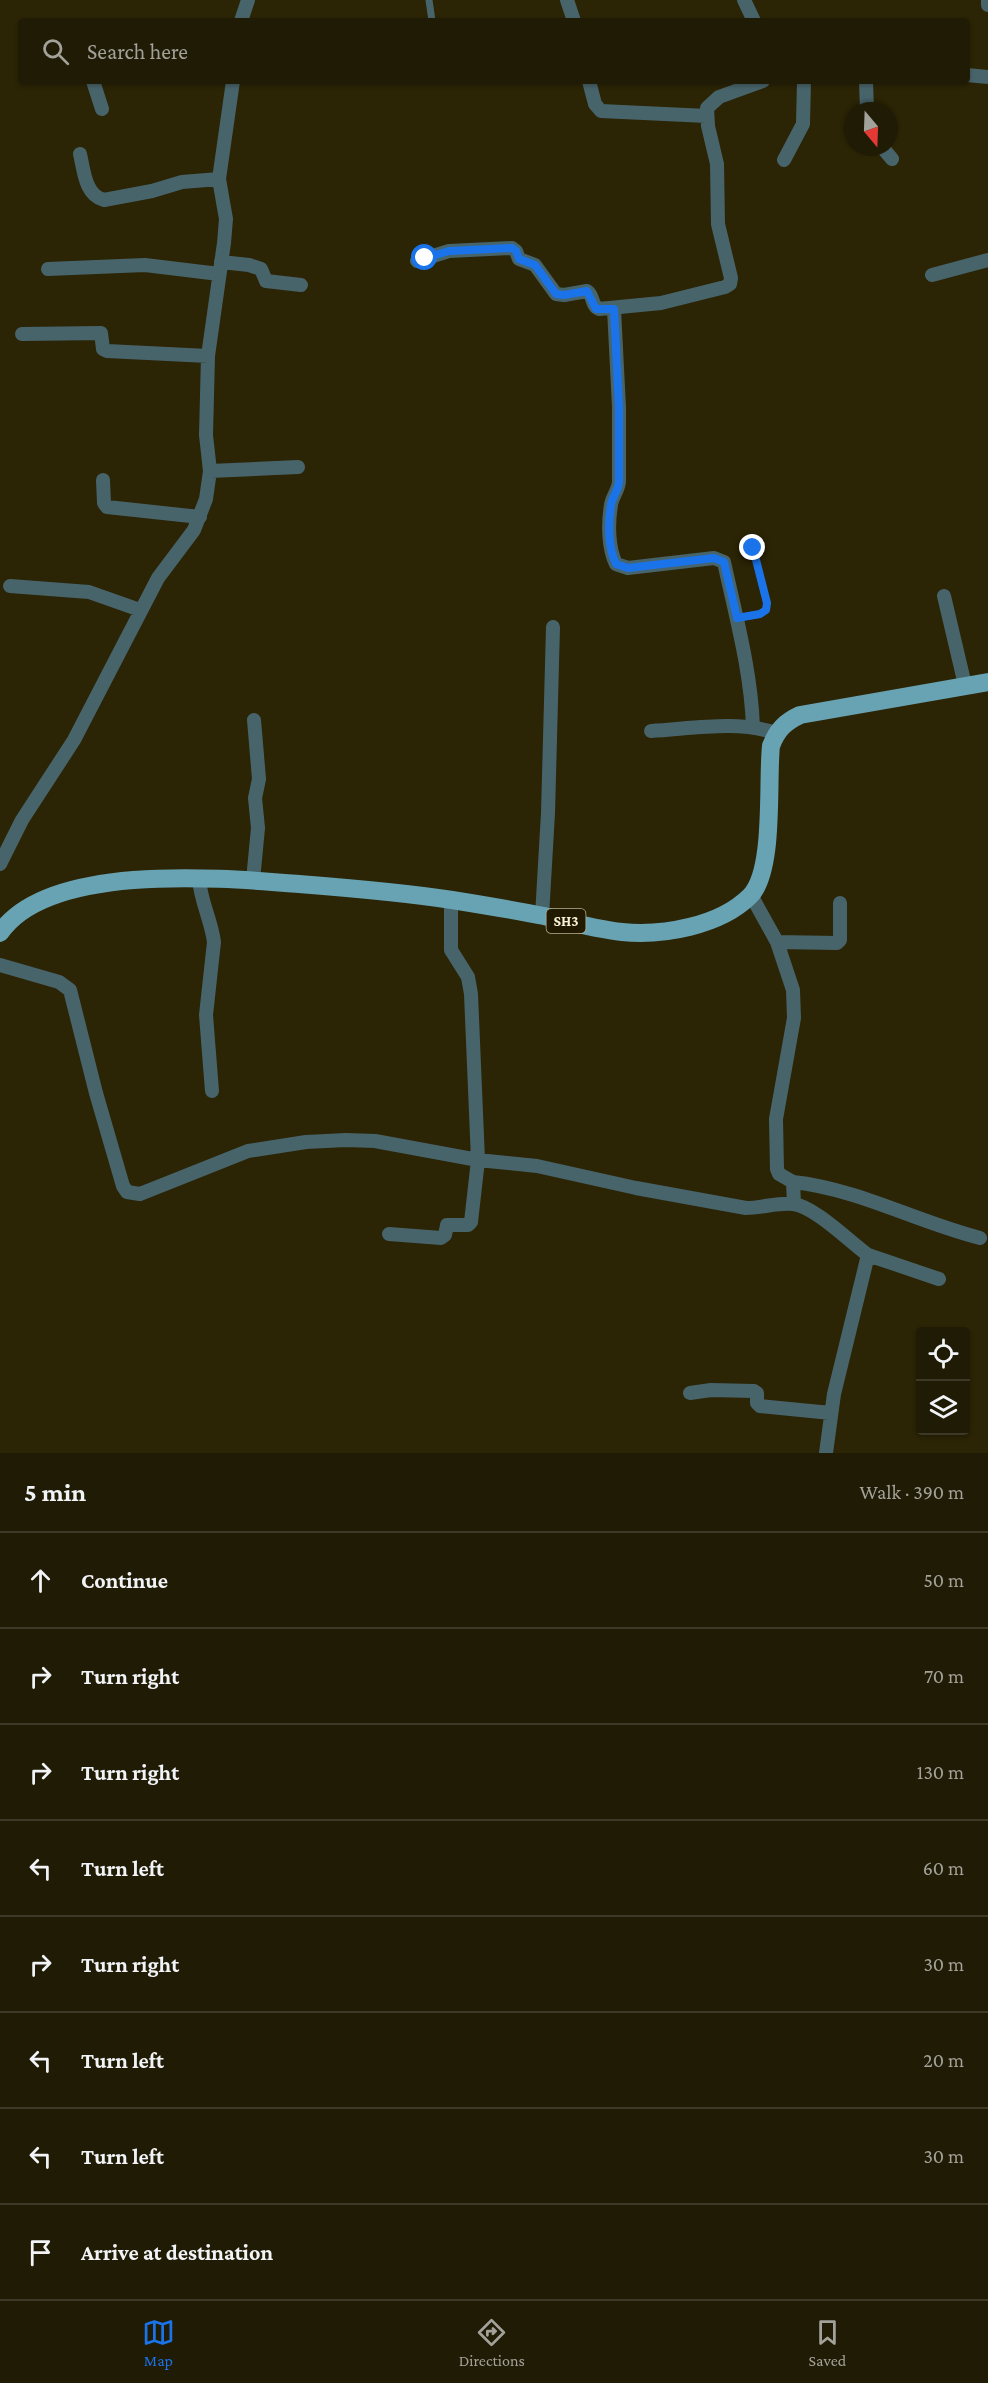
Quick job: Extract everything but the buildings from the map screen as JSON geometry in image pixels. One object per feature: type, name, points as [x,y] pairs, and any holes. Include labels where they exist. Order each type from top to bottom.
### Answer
[{"type":"main road","points":[[751,895],[759,881],[764,861],[771,746],[776,733],[786,722],[800,715],[988,682]]},
{"type":"main road","name":"SH3","points":[[1,927],[21,911],[44,898],[69,890],[105,884],[200,879],[253,880],[406,893],[623,932],[665,931],[711,920],[729,911],[751,895]]},
{"type":"street","points":[[567,0],[573,18]]},
{"type":"street","points":[[744,0],[753,18]]},
{"type":"street","points":[[988,0],[988,5]]},
{"type":"street","points":[[970,75],[988,77]]},
{"type":"street","points":[[94,84],[102,109]]},
{"type":"street","points":[[0,864],[22,820],[74,740],[158,578],[194,530],[206,499],[210,471],[206,435],[208,356],[226,219],[219,179],[233,84]]},
{"type":"street","points":[[590,84],[595,104],[601,111],[707,116]]},
{"type":"street","points":[[417,261],[449,251],[512,248],[519,259],[535,265],[542,271],[556,294],[587,291],[596,309],[661,303],[725,287],[730,284],[731,278],[718,224],[717,164],[707,108],[718,97],[754,84]]},
{"type":"street","points":[[784,160],[803,124],[804,84]]},
{"type":"street","points":[[866,84],[867,102]]},
{"type":"street","points":[[80,154],[89,190],[96,198],[104,200],[152,191],[182,182],[219,179]]},
{"type":"street","points":[[932,275],[988,260]]},
{"type":"street","points":[[48,269],[146,266],[255,267],[261,269],[266,281],[301,285]]},
{"type":"street","points":[[614,309],[619,407],[619,482],[611,503],[610,550],[619,567],[628,568],[714,558],[724,562],[752,696],[753,727]]},
{"type":"street","points":[[22,334],[101,333],[103,349],[107,351],[208,356]]},
{"type":"street","points":[[210,471],[298,468]]},
{"type":"street","points":[[103,480],[104,503],[107,507],[200,517]]},
{"type":"street","points":[[10,586],[89,592],[140,610]]},
{"type":"street","points":[[944,596],[965,685]]},
{"type":"street","points":[[542,916],[548,813],[553,627]]},
{"type":"street","points":[[253,880],[258,828],[255,798],[259,779],[254,720]]},
{"type":"street","points":[[651,730],[753,727],[776,733]]},
{"type":"street","points":[[200,879],[201,897],[214,942],[206,1015],[212,1091]]},
{"type":"street","points":[[751,895],[777,942],[790,979],[794,1004],[794,1018],[776,1119],[779,1174],[793,1182],[846,1193],[928,1223],[980,1238]]},
{"type":"street","points":[[389,1234],[441,1238],[445,1235],[447,1225],[470,1224],[478,1160],[470,984],[451,950],[451,900]]},
{"type":"street","points":[[777,942],[837,943],[840,940],[840,903]]},
{"type":"street","points":[[0,965],[59,982],[70,990],[96,1093],[123,1186],[127,1192],[140,1194],[248,1151],[306,1142],[375,1141],[478,1160],[537,1166],[636,1188],[746,1208],[794,1204],[802,1206],[832,1226],[868,1255],[939,1279]]},
{"type":"street","points":[[793,1182],[794,1204]]},
{"type":"street","points":[[826,1453],[831,1413],[868,1255]]},
{"type":"street","points":[[690,1393],[711,1390],[754,1391],[757,1393],[757,1403],[760,1406],[831,1413]]},
{"type":"lane","points":[[429,0],[432,18]]},
{"type":"lane","points":[[737,618],[760,614],[766,610],[767,603],[753,548]]},
{"type":"route","points":[[425,258],[466,249],[512,248],[515,249],[521,261],[535,265],[542,271],[556,294],[587,291],[590,292],[596,309],[614,309],[619,407],[619,482],[611,503],[610,550],[619,567],[628,568],[714,558],[720,560],[724,562],[737,618],[760,614],[766,610],[767,603],[753,548]]}]
